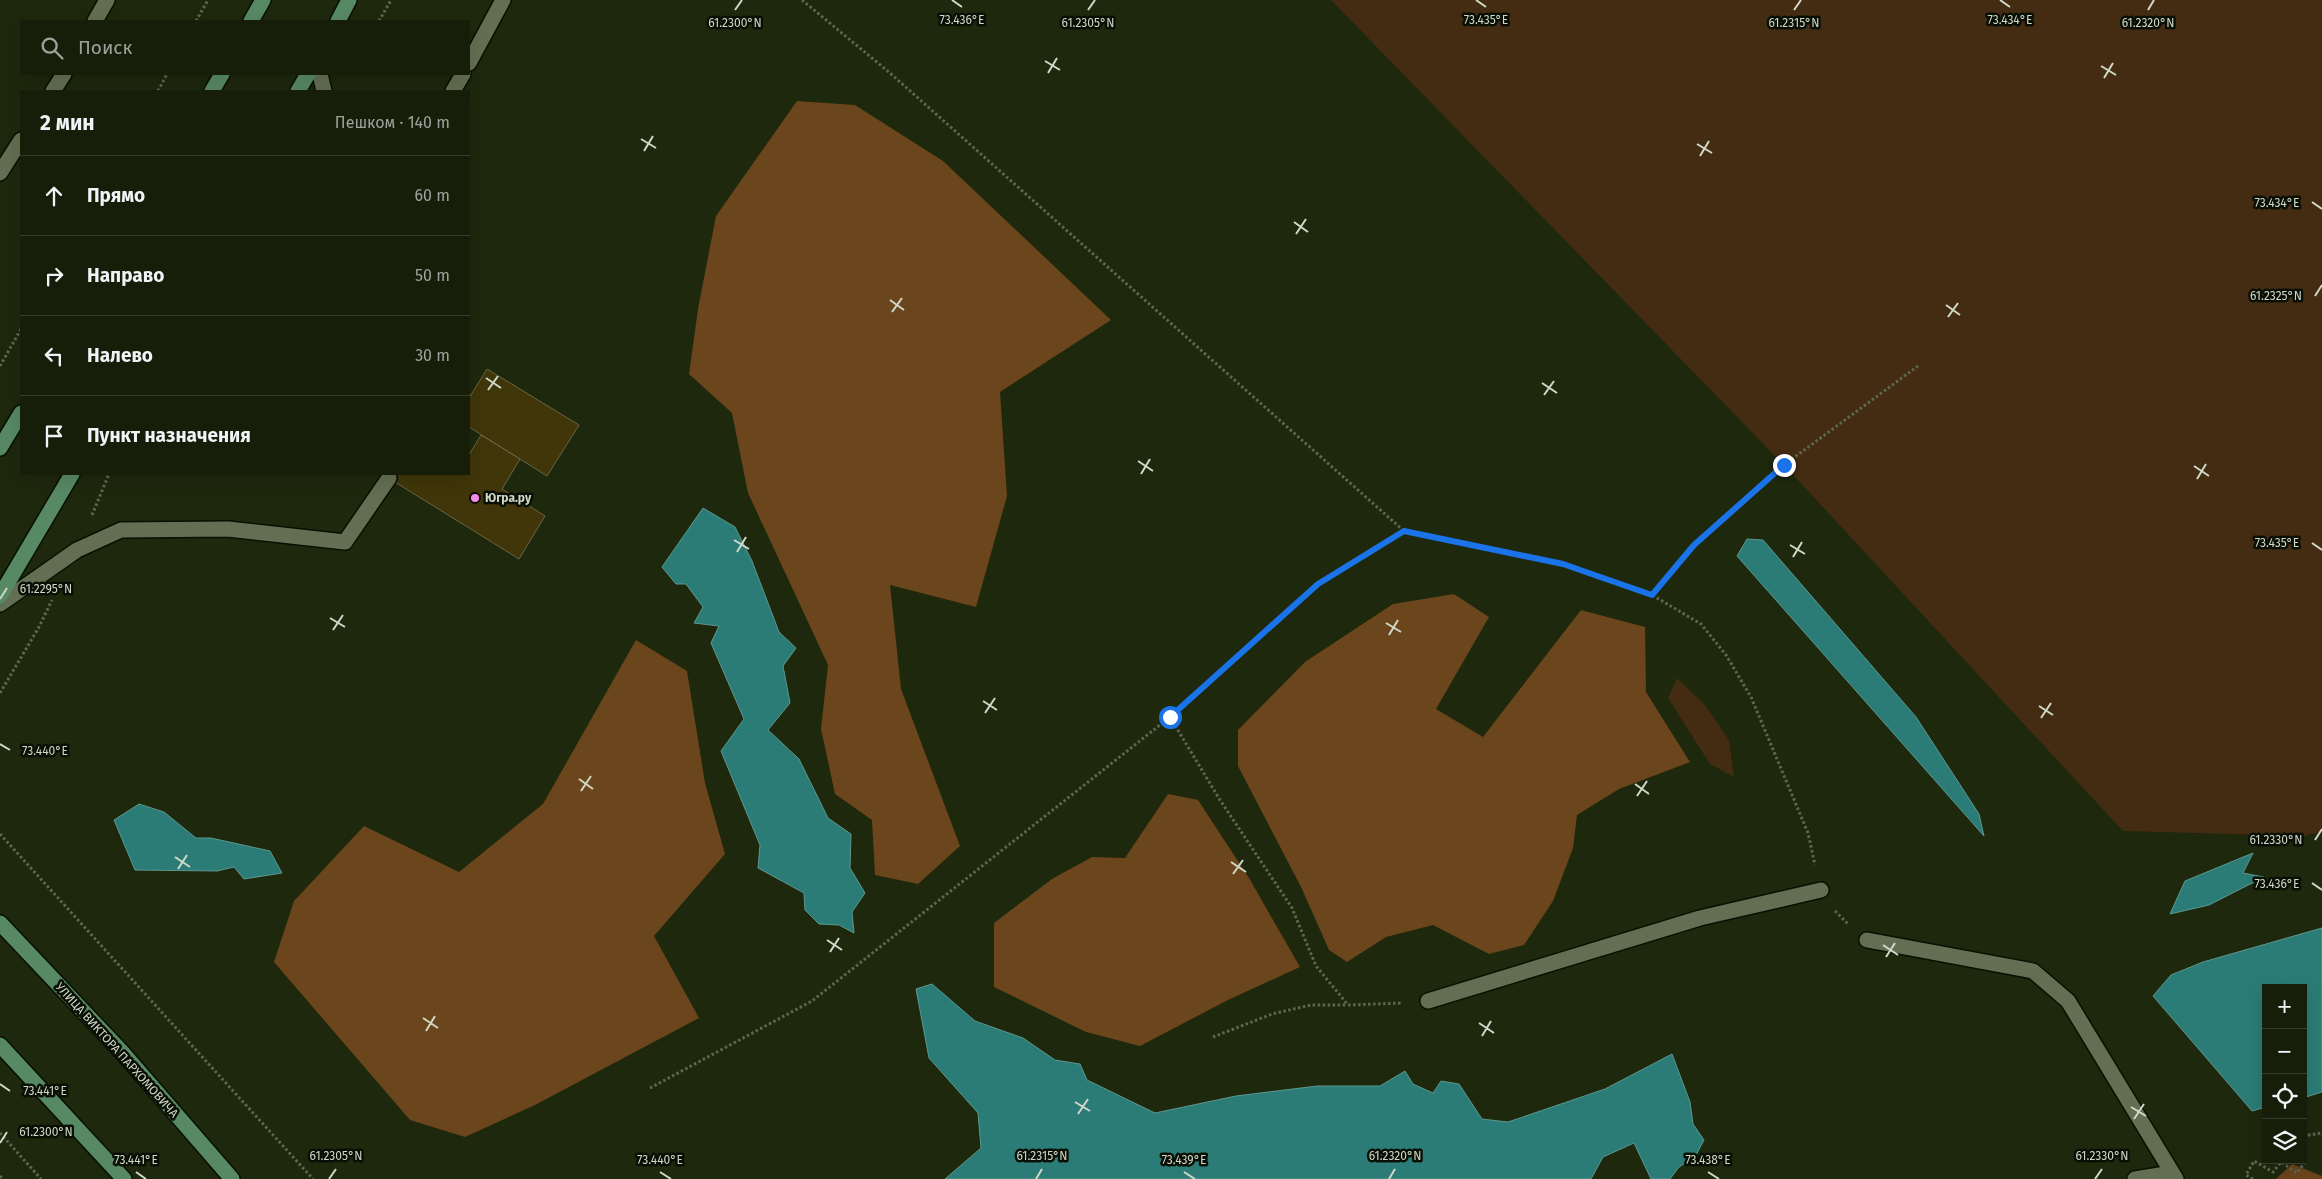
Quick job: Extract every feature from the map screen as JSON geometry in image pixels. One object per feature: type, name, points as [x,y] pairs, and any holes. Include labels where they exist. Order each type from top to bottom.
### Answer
[{"type":"main road","points":[[252,20],[264,0]]},
{"type":"main road","points":[[339,20],[349,0]]},
{"type":"main road","points":[[213,90],[221,75]]},
{"type":"main road","points":[[299,90],[307,75]]},
{"type":"main road","points":[[0,448],[20,415]]},
{"type":"main road","points":[[0,596],[71,475]]},
{"type":"main road","name":"УЛИЦА ВИКТОРА ПАРХОМОВИЧА","points":[[0,923],[122,1052],[232,1179]]},
{"type":"main road","points":[[0,1045],[124,1179]]},
{"type":"street","points":[[97,20],[108,0]]},
{"type":"street","points":[[470,61],[504,0]]},
{"type":"street","points":[[54,90],[63,75]]},
{"type":"street","points":[[320,75],[324,90]]},
{"type":"street","points":[[454,90],[462,75]]},
{"type":"street","points":[[0,173],[20,142]]},
{"type":"street","points":[[0,604],[77,550],[122,530],[228,529],[346,542],[389,478]]},
{"type":"street","points":[[1428,1001],[1700,918],[1821,890]]},
{"type":"street","points":[[1867,940],[2033,971],[2068,1001],[2174,1176],[2135,1179]]},
{"type":"path","points":[[197,20],[208,0]]},
{"type":"path","points":[[381,20],[391,0]]},
{"type":"path","points":[[802,0],[890,73],[1404,531],[1563,564],[1652,595],[1701,624],[1726,655],[1750,697],[1808,833],[1821,890],[1837,914],[1867,940]]},
{"type":"path","points":[[159,90],[166,75]]},
{"type":"path","points":[[0,366],[20,331]]},
{"type":"path","points":[[1652,595],[1694,545],[1784,465],[1918,366]]},
{"type":"path","points":[[650,1088],[812,1000],[1170,717],[1318,584],[1404,531]]},
{"type":"path","points":[[1170,717],[1220,800],[1292,908],[1316,966],[1348,1005]]},
{"type":"path","points":[[0,834],[313,1179]]},
{"type":"path","points":[[1213,1037],[1272,1014],[1311,1004],[1348,1005],[1428,1001]]},
{"type":"path","points":[[0,1133],[41,1179]]},
{"type":"path","points":[[2307,1135],[2322,1133]]},
{"type":"path","points":[[2253,1179],[2246,1174],[2254,1160],[2273,1172],[2279,1164]]},
{"type":"path","points":[[2283,1164],[2297,1173],[2304,1164]]},
{"type":"path","points":[[0,1176],[3,1179]]},
{"type":"shaded area","points":[[1331,0],[2322,0],[2322,831],[2305,836],[2123,831],[1784,465]]},
{"type":"shaded area","points":[[797,101],[855,105],[943,161],[1111,320],[1000,392],[1007,496],[976,607],[890,585],[901,689],[960,846],[918,884],[875,875],[872,820],[835,794],[821,729],[828,665],[748,493],[732,413],[689,374],[698,309],[716,216]]},
{"type":"shaded area","points":[[1454,594],[1489,617],[1436,709],[1483,737],[1581,610],[1645,627],[1646,692],[1690,762],[1619,789],[1577,815],[1573,848],[1553,901],[1524,945],[1489,954],[1433,925],[1386,937],[1347,962],[1329,950],[1301,887],[1238,766],[1238,730],[1305,662],[1393,604]]},
{"type":"shaded area","points":[[636,640],[687,671],[705,783],[725,854],[654,936],[699,1018],[535,1105],[465,1137],[410,1120],[274,962],[294,901],[364,826],[459,872],[543,804]]},
{"type":"shaded area","points":[[1677,678],[1705,705],[1729,740],[1734,777],[1710,764],[1668,698]]},
{"type":"shaded area","points":[[1168,794],[1198,800],[1249,878],[1300,967],[1228,1000],[1140,1046],[1086,1032],[994,987],[994,923],[1052,879],[1092,857],[1125,858]]},
{"type":"shaded area","points":[[2292,1164],[2322,1176],[2322,1179],[2276,1179]]},
{"type":"water","points":[[703,508],[735,527],[752,561],[779,632],[796,648],[783,666],[790,703],[768,730],[799,759],[828,818],[851,834],[850,868],[865,893],[852,912],[854,933],[839,925],[819,924],[805,910],[804,893],[758,868],[760,845],[721,751],[744,719],[711,643],[719,626],[694,623],[703,607],[686,584],[676,584],[662,567]]},
{"type":"water","points":[[1747,539],[1763,540],[1916,717],[1979,814],[1984,836],[1737,556]]},
{"type":"water","points":[[139,804],[164,812],[196,838],[211,838],[270,851],[282,873],[244,879],[234,867],[217,871],[135,870],[114,820]]},
{"type":"water","points":[[2253,853],[2243,873],[2264,877],[2209,905],[2170,914],[2185,881]]},
{"type":"water","points":[[2322,928],[2322,1092],[2307,1097],[2307,984],[2262,984],[2262,1108],[2252,1111],[2153,996],[2171,975],[2203,962]]},
{"type":"water","points":[[932,984],[975,1021],[1023,1038],[1055,1060],[1080,1064],[1087,1080],[1155,1113],[1236,1096],[1317,1086],[1380,1086],[1405,1071],[1413,1084],[1433,1093],[1441,1081],[1459,1084],[1482,1119],[1508,1122],[1605,1089],[1672,1054],[1690,1102],[1693,1124],[1704,1140],[1695,1157],[1679,1167],[1670,1179],[1651,1179],[1634,1143],[1603,1157],[1591,1179],[945,1179],[981,1148],[978,1113],[929,1058],[916,989]]},
{"type":"building","points":[[487,369],[579,425],[547,476],[470,428],[470,396]]},
{"type":"building","points":[[481,435],[520,459],[502,489],[545,516],[519,559],[384,475],[470,475],[470,453]]},
{"type":"place","name":"Югра.ру","points":[[475,498]]},
{"type":"route","points":[[1170,717],[1318,584],[1404,531],[1563,564],[1652,595],[1694,545],[1784,465]]}]
